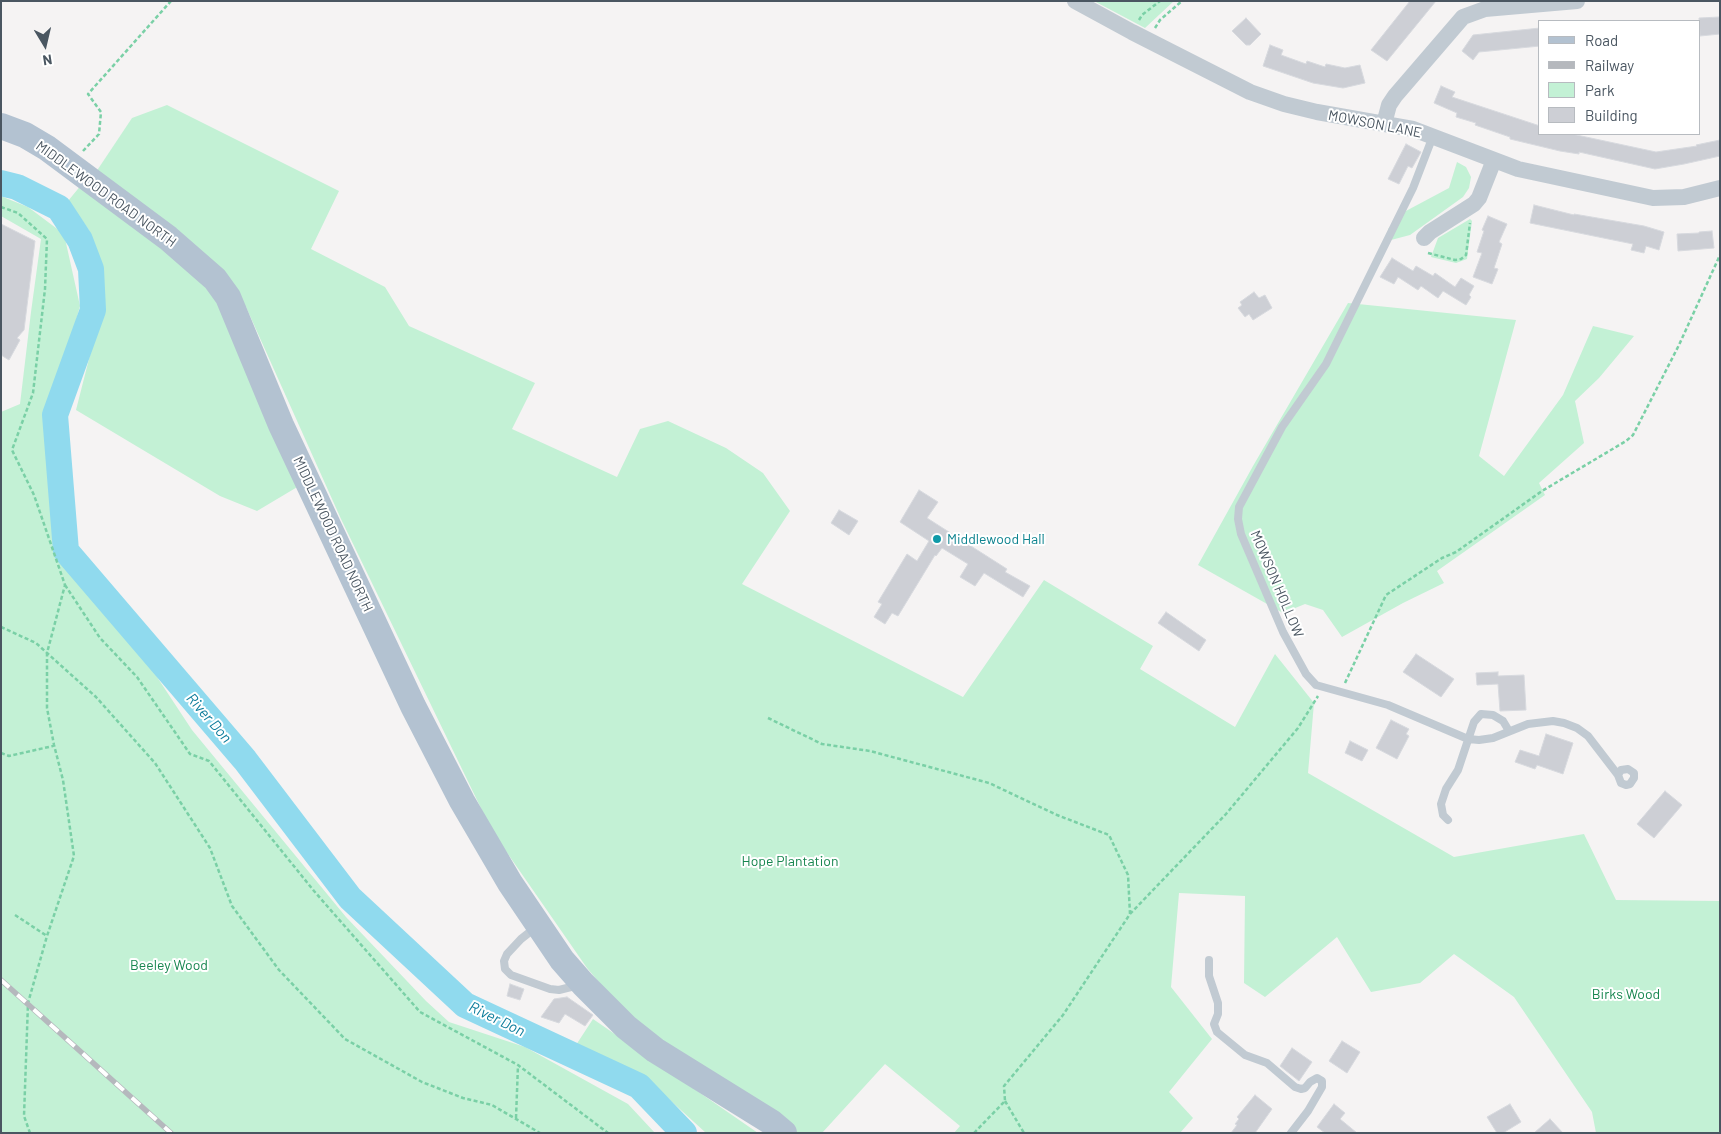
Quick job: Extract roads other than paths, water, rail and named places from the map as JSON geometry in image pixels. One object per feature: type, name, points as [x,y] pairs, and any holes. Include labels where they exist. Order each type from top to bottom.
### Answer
[{"type":"main road","name":"MIDDLEWOOD ROAD NORTH","points":[[1,126],[26,135],[56,154],[194,259],[216,279],[228,297],[281,425],[413,706],[462,801],[510,883],[562,960],[626,1027],[655,1050],[771,1122],[784,1133]]},
{"type":"street","name":"MOWSON LANE","points":[[1075,1],[1250,92],[1284,104],[1317,112],[1413,129],[1518,169],[1653,198],[1684,197],[1720,188]]},
{"type":"street","points":[[1384,124],[1389,105],[1395,96],[1463,17],[1485,9],[1577,1]]},
{"type":"street","points":[[1424,238],[1430,232],[1468,210],[1474,204],[1494,160]]},
{"type":"lane","name":"MOWSON HOLLOW","points":[[1433,136],[1398,220],[1326,364],[1282,427],[1239,507],[1238,519],[1241,534],[1282,632],[1306,674],[1316,685],[1388,705],[1468,739],[1494,738],[1528,724],[1541,722],[1564,723],[1577,728],[1588,736],[1618,775]]},
{"type":"lane","points":[[1448,820],[1443,815],[1441,804],[1446,789],[1458,770],[1474,722],[1481,714],[1493,715],[1503,721],[1508,731]]},
{"type":"lane","points":[[538,925],[507,954],[504,961],[505,969],[511,975],[550,989],[559,990],[583,984]]},
{"type":"lane","points":[[1209,960],[1209,976],[1218,1003],[1218,1014],[1214,1024],[1217,1032],[1245,1054],[1267,1063],[1295,1087],[1305,1088],[1317,1078],[1322,1081],[1322,1087],[1308,1111],[1291,1133]]},
{"type":"waterway","name":"River Don","points":[[1,183],[17,187],[59,208],[80,240],[91,269],[93,310],[55,415],[66,551],[245,760],[350,898],[465,1005],[639,1086],[684,1133]]},
{"type":"railway","points":[[1,980],[171,1133]]},
{"type":"place","name":"Middlewood Hall","points":[[937,539]]},
{"type":"park label","name":"Hope Plantation","points":[[790,861]]},
{"type":"park label","name":"Beeley Wood","points":[[169,965]]},
{"type":"park label","name":"Birks Wood","points":[[1626,994]]}]
